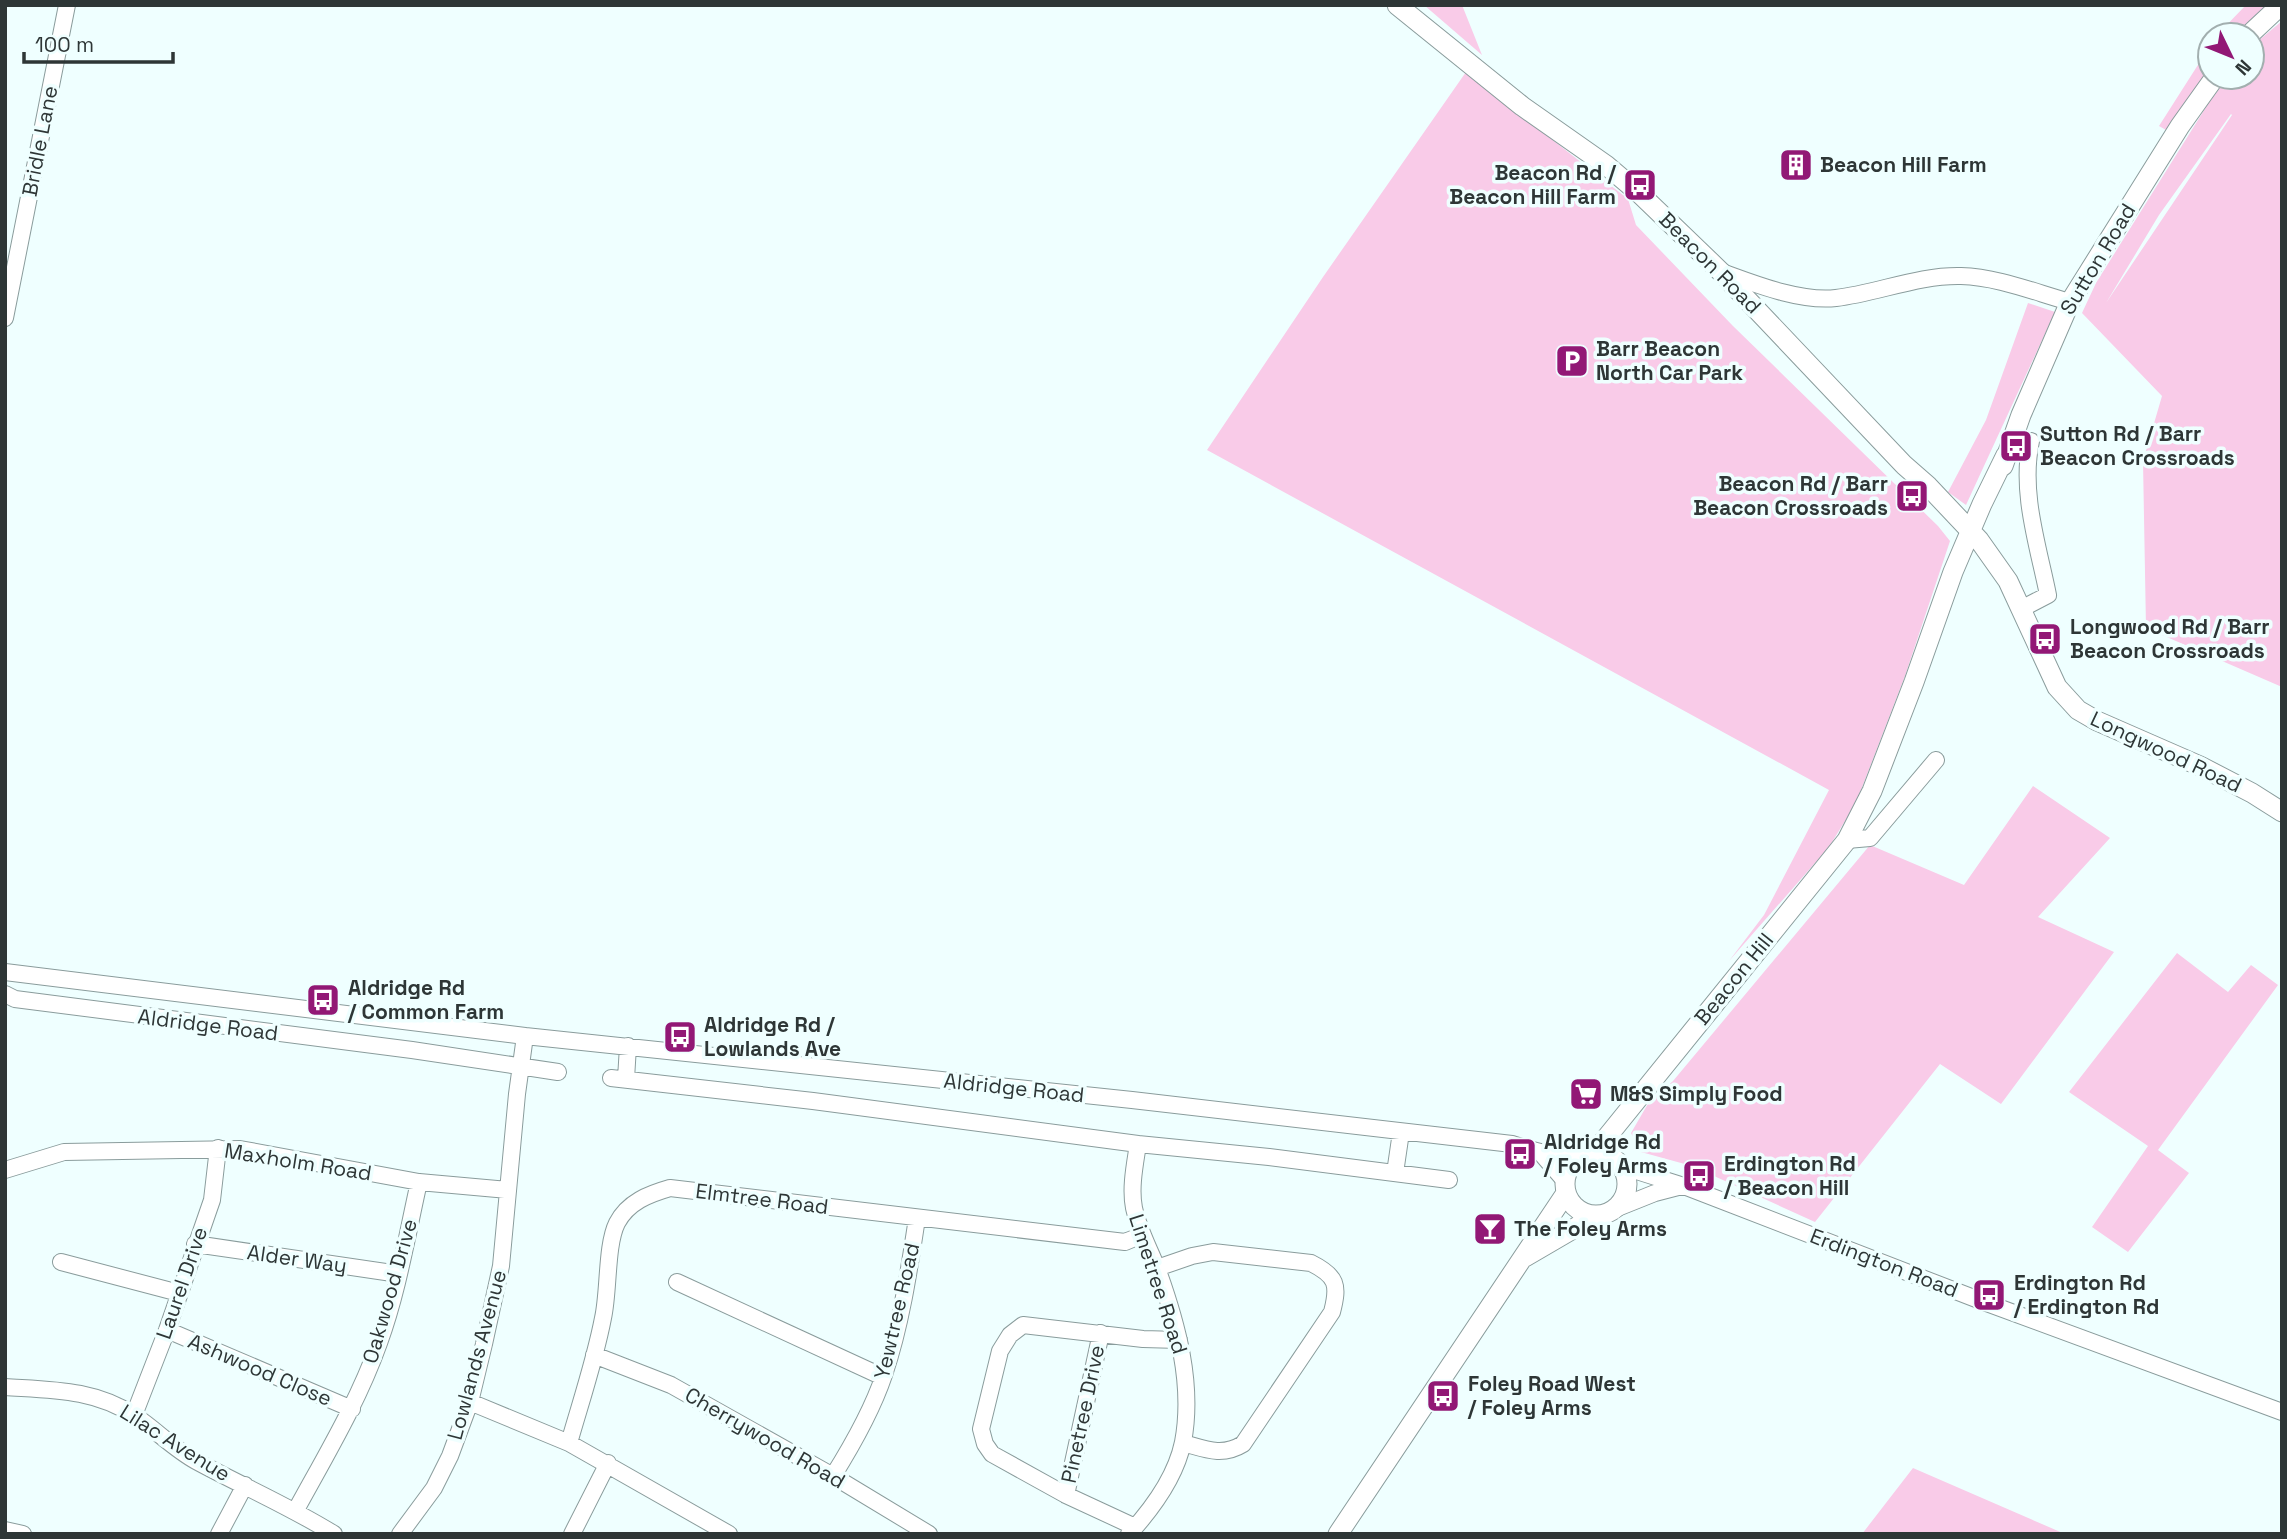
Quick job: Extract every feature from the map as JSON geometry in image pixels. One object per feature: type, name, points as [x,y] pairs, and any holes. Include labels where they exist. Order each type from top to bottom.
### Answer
[{"type":"main road","name":"Beacon Road","points":[[1397,5],[1522,106],[1606,165],[1639,192],[1720,271],[1904,465],[1928,486],[1972,541]]},
{"type":"main road","points":[[2264,21],[2281,5]]},
{"type":"main road","name":"Sutton Road","points":[[1972,541],[2036,379],[2070,302],[2180,126],[2205,91]]},
{"type":"main road","name":"Longwood Road","points":[[1972,541],[2008,581],[2057,687],[2078,710],[2200,766],[2282,812]]},
{"type":"main road","name":"Beacon Hill","points":[[1590,1154],[1622,1119],[1847,840],[1872,791],[1931,633],[1972,541]]},
{"type":"main road","points":[[1519,1260],[1606,1212],[1623,1199],[1627,1188],[1620,1163],[1618,1136],[1622,1119]]},
{"type":"main road","points":[[1339,1534],[1565,1187],[1573,1162],[1590,1154],[1607,1155],[1620,1163]]},
{"type":"main road","points":[[1565,1187],[1574,1206],[1582,1212],[1606,1212]]},
{"type":"street","name":"Bridle Lane","points":[[5,318],[67,5]]},
{"type":"street","points":[[1720,271],[1773,291],[1834,298],[1928,277],[1962,276],[1994,280],[2070,302]]},
{"type":"street","points":[[2021,609],[2048,595],[2027,489],[2027,462],[2031,441]]},
{"type":"street","points":[[1847,840],[1870,838],[1936,760]]},
{"type":"street","name":"Aldridge Road","points":[[6,975],[524,1036],[1512,1144],[1570,1157],[1590,1154]]},
{"type":"street","name":"Aldridge Road","points":[[5,994],[15,999],[131,1016],[412,1050],[558,1072]]},
{"type":"street","points":[[412,1050],[413,1022]]},
{"type":"street","name":"Lowlands Avenue","points":[[404,1532],[434,1489],[450,1456],[470,1402],[501,1266],[524,1036]]},
{"type":"street","name":"Aldridge Road","points":[[628,1046],[618,1078],[1138,1144],[1269,1157],[1449,1180]]},
{"type":"street","points":[[1395,1173],[1401,1132]]},
{"type":"street","name":"Limetree Road","points":[[1132,1531],[1162,1491],[1183,1443],[1186,1376],[1179,1340],[1157,1268],[1133,1206],[1138,1144]]},
{"type":"street","name":"Maxholm Road","points":[[5,1170],[64,1153],[218,1148],[269,1153],[419,1182],[508,1190]]},
{"type":"street","name":"Laurel Drive","points":[[134,1415],[212,1200],[218,1148]]},
{"type":"street","points":[[1541,1152],[1565,1187]]},
{"type":"street","name":"Erdington Road","points":[[1620,1163],[2282,1412]]},
{"type":"street","name":"Oakwood Drive","points":[[296,1510],[352,1409],[380,1341],[399,1274],[419,1182]]},
{"type":"street","points":[[1606,1212],[1654,1193],[1684,1186]]},
{"type":"street","name":"Elmtree Road","points":[[569,1443],[604,1316],[617,1223],[628,1208],[653,1193],[670,1188],[1125,1242],[1142,1235]]},
{"type":"street","name":"Yewtree Road","points":[[833,1476],[852,1446],[883,1377],[909,1272],[918,1218]]},
{"type":"street","name":"Alder Way","points":[[195,1244],[399,1274]]},
{"type":"street","points":[[1157,1268],[1213,1252],[1311,1263],[1325,1270],[1335,1281],[1337,1295],[1332,1312],[1243,1444],[1231,1451],[1215,1452],[1183,1443]]},
{"type":"street","points":[[61,1262],[179,1293]]},
{"type":"street","points":[[677,1282],[696,1286],[883,1377]]},
{"type":"street","points":[[1132,1531],[992,1454],[985,1444],[981,1429],[1000,1351],[1010,1335],[1023,1325],[1179,1340]]},
{"type":"street","name":"Ashwood Close","points":[[167,1330],[352,1409]]},
{"type":"street","name":"Pinetree Drive","points":[[1066,1495],[1101,1333]]},
{"type":"street","name":"Cherrywood Road","points":[[594,1355],[671,1385],[833,1476],[929,1534]]},
{"type":"street","name":"Lilac Avenue","points":[[5,1387],[60,1389],[98,1398],[134,1415],[194,1460],[296,1510],[334,1534]]},
{"type":"street","points":[[470,1402],[569,1443],[729,1534]]},
{"type":"street","points":[[572,1534],[608,1463]]},
{"type":"street","points":[[219,1534],[245,1485]]},
{"type":"street","points":[[5,1530],[23,1534]]},
{"type":"shaded area","points":[[1424,5],[1462,5],[1482,55]]},
{"type":"shaded area","points":[[2246,5],[2269,5],[2254,21],[2231,21]]},
{"type":"shaded area","points":[[2282,21],[2282,687],[2146,628],[2143,461],[2162,396],[2082,313],[2096,283],[2218,91],[2266,91],[2266,34]],"holes":[[[2231,114],[2232,115],[2106,303],[2159,215]]]},
{"type":"shaded area","points":[[2196,68],[2196,89],[2166,130],[2159,126]]},
{"type":"shaded area","points":[[1466,72],[1628,199],[1636,225],[1733,326],[1938,526],[1950,541],[1905,676],[1856,803],[1829,847],[1729,961],[1764,915],[1829,790],[1207,450]]},
{"type":"shaded area","points":[[2028,303],[2055,312],[1966,505],[1948,492],[1986,420]]},
{"type":"shaded area","points":[[2033,786],[2110,838],[2038,917],[2114,952],[2001,1104],[1940,1064],[1815,1222],[1692,1166],[1641,1152],[1631,1133],[1649,1102],[1673,1081],[1870,845],[1964,885]]},
{"type":"shaded area","points":[[2177,953],[2228,992],[2251,965],[2278,985],[2158,1150],[2189,1173],[2128,1252],[2092,1227],[2148,1146],[2069,1092]]},
{"type":"shaded area","points":[[1913,1468],[2065,1534],[1862,1534]]},
{"type":"place","name":"Beacon Hill Farm","points":[[1796,165]]},
{"type":"place","name":"Beacon Rd / Beacon Hill Farm","points":[[1640,185]]},
{"type":"place","name":"Barr Beacon North Car Park","points":[[1572,361]]},
{"type":"place","name":"Sutton Rd / Barr Beacon Crossroads","points":[[2016,446]]},
{"type":"place","name":"Beacon Rd / Barr Beacon Crossroads","points":[[1912,496]]},
{"type":"place","name":"Longwood Rd / Barr Beacon Crossroads","points":[[2045,639]]},
{"type":"place","name":"Aldridge Rd / Common Farm","points":[[323,1000]]},
{"type":"place","name":"Aldridge Rd / Lowlands Ave","points":[[680,1037]]},
{"type":"place","name":"M&S Simply Food","points":[[1586,1094]]},
{"type":"place","name":"Aldridge Rd / Foley Arms","points":[[1520,1154]]},
{"type":"place","name":"Erdington Rd / Beacon Hill","points":[[1699,1176]]},
{"type":"place","name":"The Foley Arms","points":[[1490,1229]]},
{"type":"place","name":"Erdington Rd / Erdington Rd","points":[[1989,1295]]},
{"type":"place","name":"Foley Road West / Foley Arms","points":[[1443,1396]]}]
